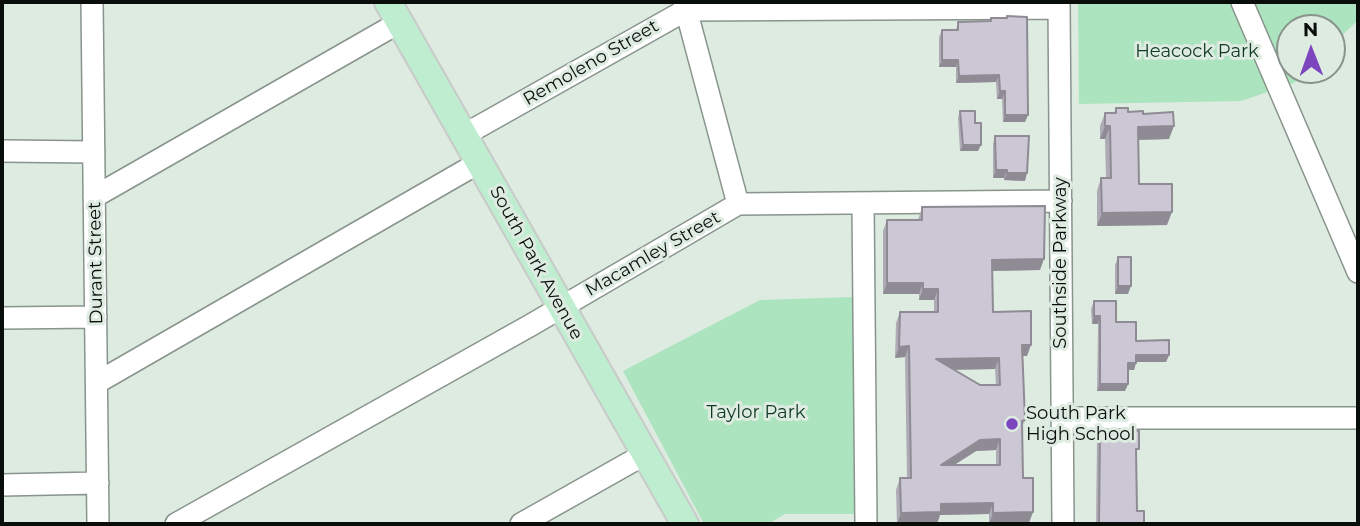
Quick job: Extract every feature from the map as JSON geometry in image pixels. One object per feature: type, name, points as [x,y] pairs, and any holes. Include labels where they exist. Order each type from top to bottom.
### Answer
[{"type":"main road","name":"South Park Avenue","points":[[394,12],[685,524]]},
{"type":"street","name":"Durant Street","points":[[92,2],[98,524]]},
{"type":"street","points":[[1242,2],[1358,272]]},
{"type":"street","name":"Remoleno Street","points":[[464,135],[685,6],[1059,5]]},
{"type":"street","name":"Southside Parkway","points":[[1059,5],[1063,524]]},
{"type":"street","points":[[685,6],[738,204]]},
{"type":"street","points":[[94,197],[394,12]]},
{"type":"street","points":[[2,151],[94,152]]},
{"type":"street","points":[[97,382],[480,162]]},
{"type":"street","name":"Macamley Street","points":[[176,524],[738,204],[1061,201]]},
{"type":"street","points":[[863,203],[866,524]]},
{"type":"street","points":[[2,318],[96,317]]},
{"type":"street","points":[[1062,418],[1358,418]]},
{"type":"street","points":[[521,524],[645,454]]},
{"type":"street","points":[[2,485],[97,483]]},
{"type":"green space","name":"Heacock Park","points":[[1078,2],[1358,2],[1358,20],[1346,32],[1346,14],[1276,14],[1276,84],[1291,84],[1241,101],[1079,104]]},
{"type":"green space","name":"Taylor Park","points":[[853,297],[854,514],[785,514],[768,524],[704,524],[623,371],[760,300]]},
{"type":"building","points":[[1027,17],[1028,115],[1005,115],[1005,91],[1000,91],[999,75],[959,76],[958,60],[942,60],[942,30],[958,30],[958,22],[991,21],[991,18]]},
{"type":"building","points":[[1116,108],[1128,108],[1128,112],[1143,111],[1143,114],[1173,112],[1174,126],[1138,127],[1139,184],[1172,184],[1172,212],[1102,213],[1101,178],[1111,178],[1110,126],[1105,126],[1105,113],[1116,113]]},
{"type":"building","points":[[960,111],[975,111],[975,123],[981,123],[981,145],[963,145]]},
{"type":"building","points":[[995,136],[1029,136],[1027,173],[996,170]]},
{"type":"building","points":[[1045,206],[1044,259],[992,260],[993,312],[1031,311],[1031,345],[1022,345],[1025,420],[1022,421],[1023,478],[1033,478],[1033,512],[993,513],[993,503],[941,504],[941,512],[901,513],[900,478],[911,478],[909,346],[899,347],[900,312],[938,312],[938,289],[923,289],[923,283],[887,283],[887,220],[922,220],[922,207]],"holes":[[[999,358],[1000,385],[980,385],[936,359]],[[1000,439],[1000,465],[941,465],[980,440]]]},
{"type":"building","points":[[1118,257],[1131,257],[1131,286],[1118,286]]},
{"type":"building","points":[[1094,301],[1116,301],[1116,322],[1136,322],[1136,341],[1169,340],[1169,355],[1136,355],[1136,363],[1128,363],[1128,384],[1100,384],[1100,316],[1094,316]]},
{"type":"building","points":[[1100,431],[1139,431],[1139,449],[1136,449],[1137,511],[1144,511],[1144,524],[1099,524]]},
{"type":"place","name":"South Park High School","points":[[1012,424]]}]
